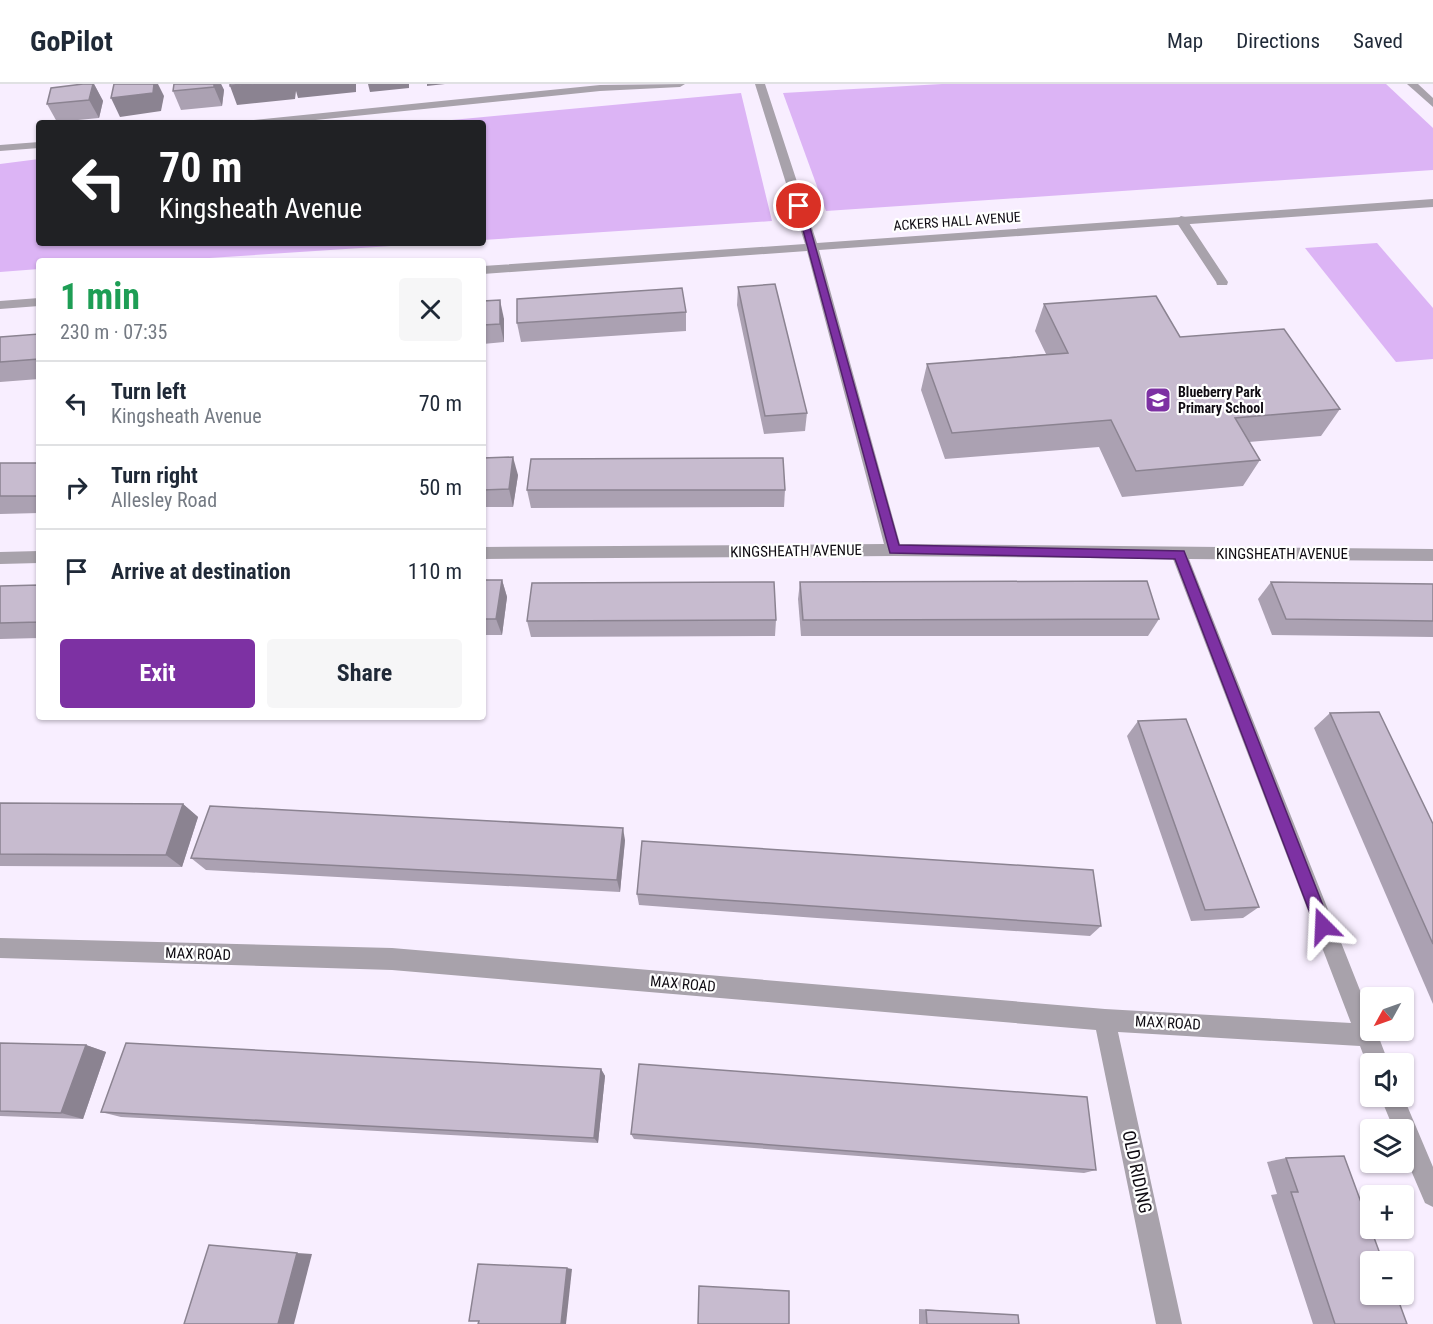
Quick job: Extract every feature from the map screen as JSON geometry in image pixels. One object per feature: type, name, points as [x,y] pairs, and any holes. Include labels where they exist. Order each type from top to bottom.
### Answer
[{"type":"street","points":[[284,120],[600,88],[680,84]]},
{"type":"street","points":[[760,84],[812,246],[894,550]]},
{"type":"street","points":[[1412,84],[1433,104]]},
{"type":"street","points":[[0,148],[36,145]]},
{"type":"street","name":"ACKERS HALL AVENUE","points":[[486,270],[1433,203]]},
{"type":"street","points":[[1181,220],[1222,282]]},
{"type":"street","points":[[0,305],[36,302]]},
{"type":"street","name":"KINGSHEATH AVENUE","points":[[486,553],[894,550],[1433,555]]},
{"type":"street","points":[[1179,554],[1360,1020]]},
{"type":"street","points":[[0,558],[36,557]]},
{"type":"street","name":"MAX ROAD","points":[[0,948],[392,960],[1105,1020],[1360,1035]]},
{"type":"street","name":"OLD RIDING","points":[[1105,1020],[1169,1324]]},
{"type":"street","points":[[1396,1107],[1433,1195]]},
{"type":"shaded area","points":[[942,84],[1386,84],[1433,128],[1433,170],[826,211],[783,93]]},
{"type":"shaded area","points":[[741,93],[772,221],[486,240],[486,120],[452,120]]},
{"type":"shaded area","points":[[36,159],[36,246],[391,246],[209,258],[36,258],[36,269],[0,272],[0,164]]},
{"type":"shaded area","points":[[1377,243],[1433,308],[1433,359],[1396,362],[1305,248]]},
{"type":"building","points":[[93,84],[89,100],[47,104],[51,88]]},
{"type":"building","points":[[114,84],[154,84],[153,93],[111,98]]},
{"type":"building","points":[[174,84],[214,84],[214,87],[173,91]]},
{"type":"building","points":[[230,84],[254,84],[230,86]]},
{"type":"building","points":[[775,284],[807,413],[765,416],[738,287]]},
{"type":"building","points":[[682,288],[686,312],[517,323],[517,299]]},
{"type":"building","points":[[1156,296],[1180,337],[1284,329],[1340,409],[1235,418],[1260,460],[1136,471],[1111,420],[952,433],[927,364],[1068,353],[1044,304]]},
{"type":"building","points":[[500,300],[500,324],[486,325],[486,301]]},
{"type":"building","points":[[36,334],[36,359],[0,362],[0,337]]},
{"type":"building","points":[[513,457],[509,489],[486,490],[486,458]]},
{"type":"building","points":[[783,458],[785,490],[527,490],[531,459]]},
{"type":"building","points":[[0,463],[36,463],[36,496],[0,496]]},
{"type":"building","points":[[486,580],[502,580],[496,619],[486,619]]},
{"type":"building","points":[[1147,581],[1159,619],[803,620],[800,582]]},
{"type":"building","points":[[774,582],[776,620],[527,621],[532,583]]},
{"type":"building","points":[[1271,582],[1433,584],[1433,621],[1286,619]]},
{"type":"building","points":[[36,585],[36,622],[0,623],[0,586]]},
{"type":"building","points":[[1379,712],[1433,824],[1433,944],[1330,713]]},
{"type":"building","points":[[1186,719],[1259,907],[1205,910],[1138,721]]},
{"type":"building","points":[[0,803],[183,804],[166,855],[0,854]]},
{"type":"building","points":[[210,806],[623,828],[617,880],[191,858]]},
{"type":"building","points":[[642,841],[1093,870],[1101,926],[637,894]]},
{"type":"building","points":[[0,1043],[86,1045],[61,1113],[0,1111]]},
{"type":"building","points":[[126,1043],[601,1069],[594,1138],[101,1112]]},
{"type":"building","points":[[639,1064],[1087,1097],[1096,1170],[631,1134]]},
{"type":"building","points":[[1344,1156],[1360,1199],[1360,1239],[1375,1239],[1379,1251],[1360,1251],[1360,1305],[1400,1305],[1407,1324],[1335,1324],[1291,1192],[1298,1192],[1286,1158]]},
{"type":"building","points":[[209,1245],[297,1253],[278,1324],[184,1324]]},
{"type":"building","points":[[478,1264],[567,1268],[561,1324],[478,1324],[479,1321],[469,1321]]},
{"type":"building","points":[[699,1286],[789,1291],[789,1324],[698,1324]]},
{"type":"building","points":[[926,1310],[1018,1315],[1019,1324],[927,1324]]},
{"type":"place","name":"Blueberry Park Primary School","points":[[1158,400]]},
{"type":"route","points":[[799,206],[812,246],[894,550],[1179,554],[1323,926]]}]
